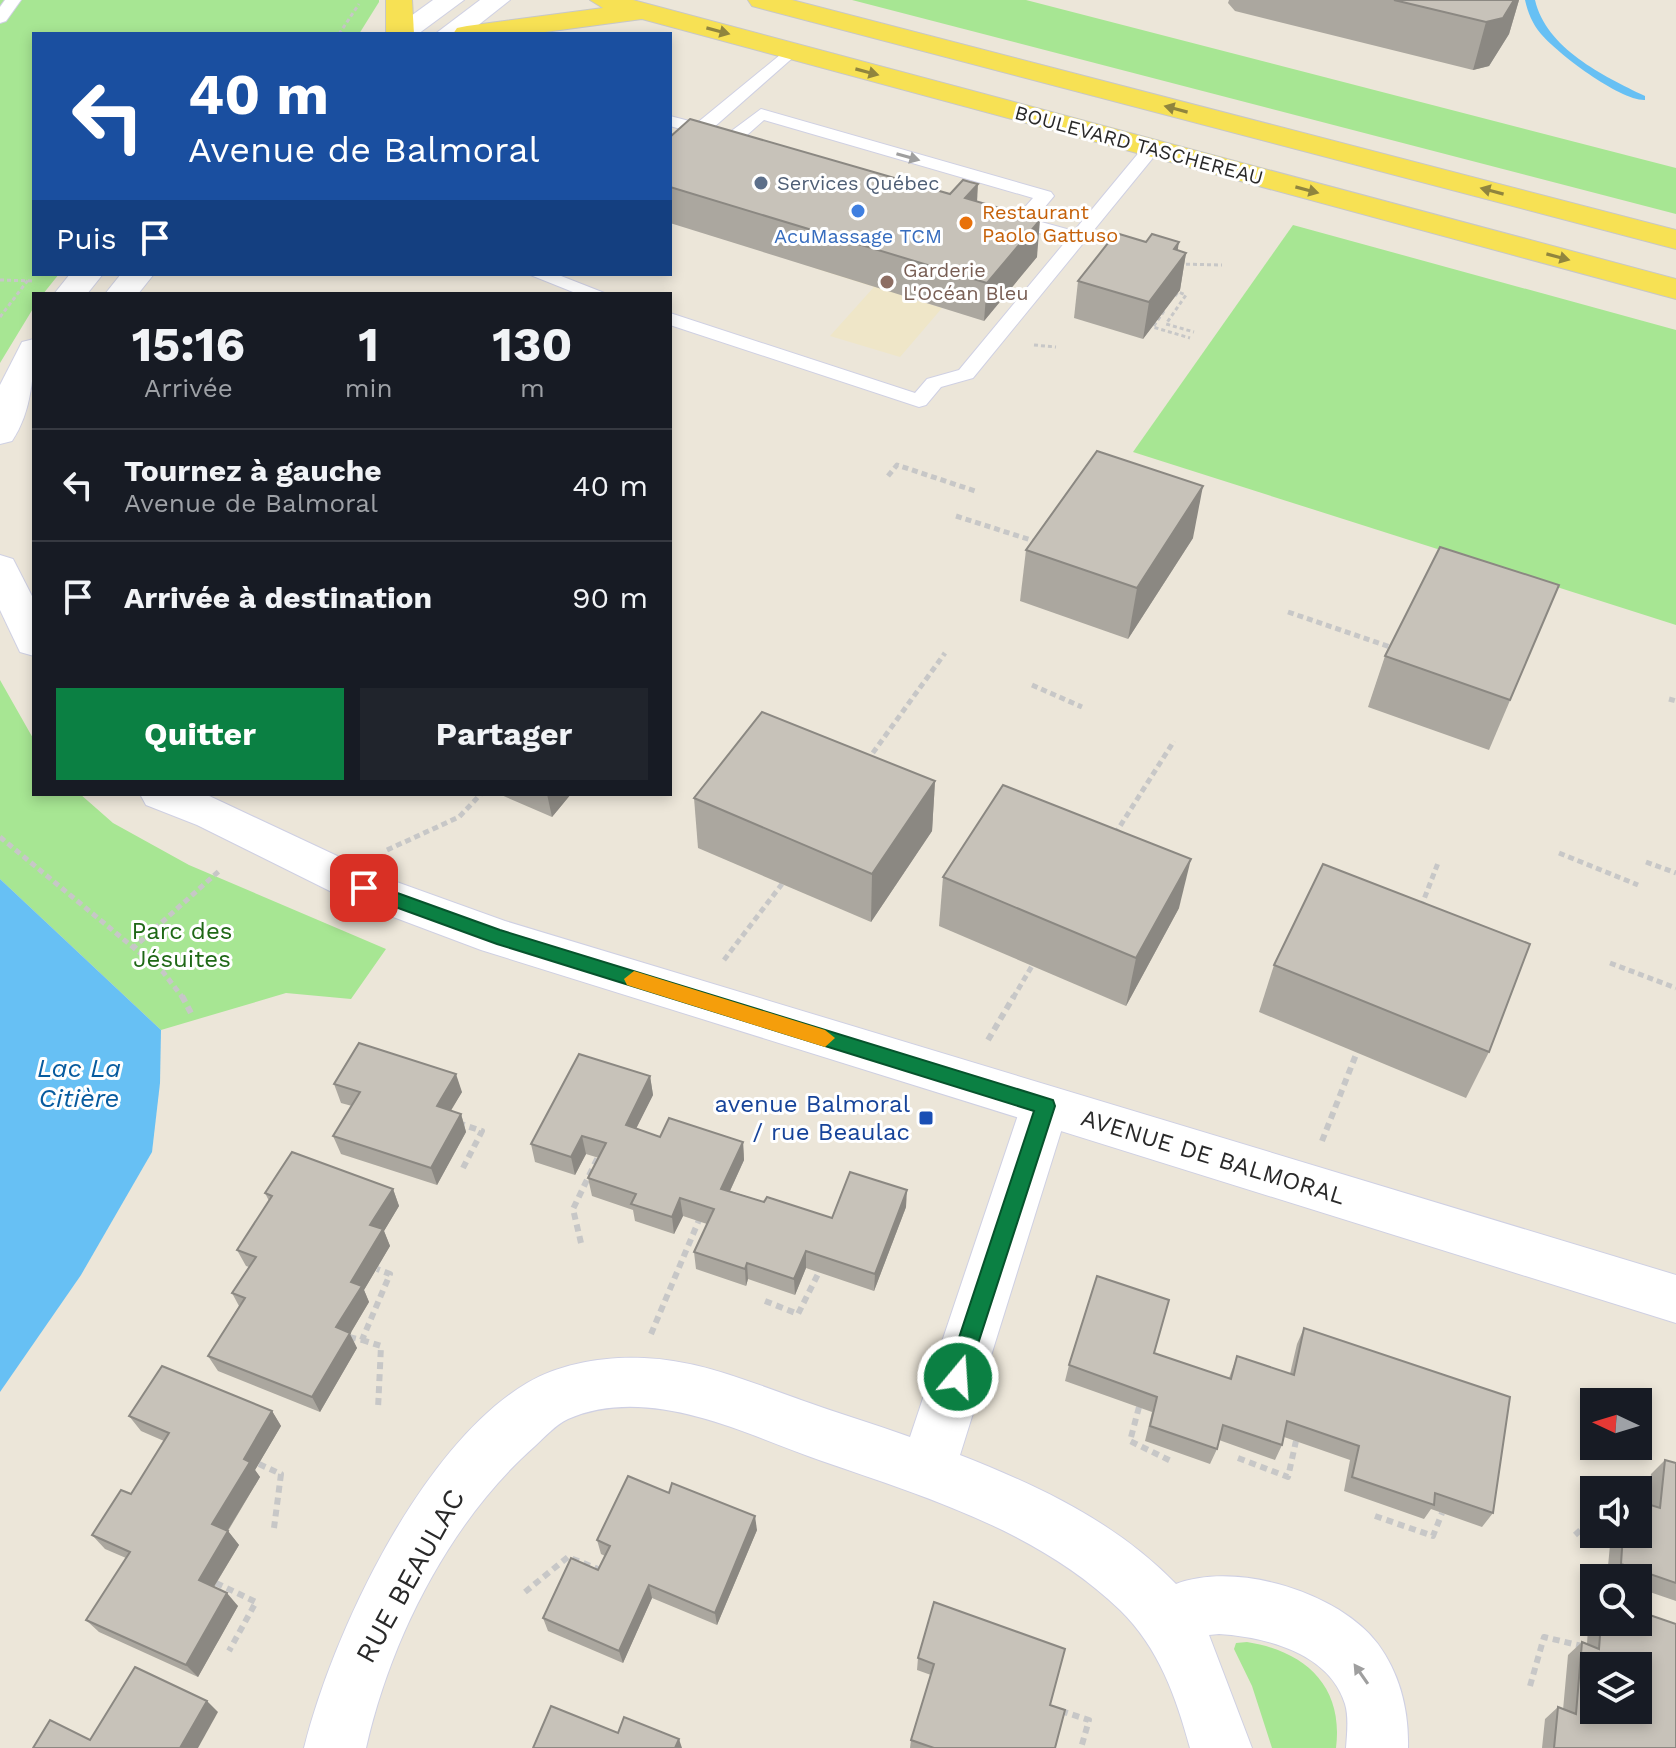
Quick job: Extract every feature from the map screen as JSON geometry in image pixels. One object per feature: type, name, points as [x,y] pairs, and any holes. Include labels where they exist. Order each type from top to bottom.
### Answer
[{"type":"main road","points":[[399,0],[400,32]]},
{"type":"main road","name":"BOULEVARD TASCHEREAU","points":[[603,0],[1676,289]]},
{"type":"main road","name":"BOULEVARD TASCHEREAU","points":[[761,0],[1676,240]]},
{"type":"main road","points":[[482,32],[644,11]]},
{"type":"street","points":[[403,32],[451,0]]},
{"type":"street","points":[[452,32],[497,0]]},
{"type":"street","points":[[72,292],[85,276]]},
{"type":"street","points":[[123,292],[136,276]]},
{"type":"street","points":[[0,433],[9,402],[32,353]]},
{"type":"street","points":[[0,568],[32,638]]},
{"type":"street","name":"AVENUE DE BALMORAL","points":[[170,796],[206,804],[364,888],[453,922],[1676,1299]]},
{"type":"street","points":[[927,1470],[1045,1106]]},
{"type":"street","name":"RUE BEAULAC","points":[[335,1748],[346,1697],[359,1665],[420,1547],[460,1483],[507,1431],[550,1399],[594,1385],[640,1384],[678,1387],[927,1470],[998,1497],[1052,1526],[1113,1566],[1143,1591],[1164,1618],[1205,1692],[1221,1748]]},
{"type":"street","points":[[1164,1618],[1201,1603],[1232,1603],[1275,1613],[1324,1636],[1349,1657],[1369,1686],[1378,1718],[1377,1748]]},
{"type":"lane","points":[[0,18],[13,0]]},
{"type":"lane","points":[[672,154],[791,51]]},
{"type":"lane","points":[[732,139],[761,114],[1045,196],[1022,222]]},
{"type":"lane","points":[[672,122],[752,144]]},
{"type":"lane","points":[[672,320],[919,401],[934,383],[966,374],[1152,148]]},
{"type":"lane","points":[[987,212],[1077,238]]},
{"type":"lane","points":[[543,276],[591,292]]},
{"type":"path","points":[[340,32],[361,0]]},
{"type":"path","points":[[1172,267],[1182,263],[1222,265]]},
{"type":"path","points":[[0,317],[32,275]]},
{"type":"path","points":[[0,280],[27,280]]},
{"type":"path","points":[[1190,338],[1153,327],[1178,292],[1186,295],[1166,324],[1194,332]]},
{"type":"path","points":[[888,476],[897,465],[975,491]]},
{"type":"path","points":[[956,516],[1042,544]]},
{"type":"path","points":[[1288,612],[1397,649]]},
{"type":"path","points":[[861,769],[945,653]]},
{"type":"path","points":[[1032,685],[1082,707]]},
{"type":"path","points":[[1669,699],[1676,701]]},
{"type":"path","points":[[1107,846],[1174,741]]},
{"type":"path","points":[[385,851],[459,817],[479,796]]},
{"type":"path","points":[[0,837],[177,987],[191,1013]]},
{"type":"path","points":[[1559,853],[1638,885]]},
{"type":"path","points":[[1646,862],[1676,873]]},
{"type":"path","points":[[1416,922],[1438,863]]},
{"type":"path","points":[[132,949],[219,871]]},
{"type":"path","points":[[720,966],[782,884]]},
{"type":"path","points":[[1610,963],[1676,988]]},
{"type":"path","points":[[984,1047],[1032,966]]},
{"type":"path","points":[[1320,1146],[1357,1052]]},
{"type":"path","points":[[446,1119],[482,1131],[463,1168]]},
{"type":"path","points":[[581,1243],[573,1209],[598,1157]]},
{"type":"path","points":[[648,1342],[699,1220]]},
{"type":"path","points":[[362,1340],[373,1319],[378,1294],[390,1274],[377,1269]]},
{"type":"path","points":[[765,1301],[798,1314],[819,1272]]},
{"type":"path","points":[[349,1337],[381,1346],[378,1409]]},
{"type":"path","points":[[1139,1407],[1130,1441],[1171,1461]]},
{"type":"path","points":[[1238,1458],[1288,1477],[1296,1441]]},
{"type":"path","points":[[259,1464],[281,1474],[274,1528]]},
{"type":"path","points":[[1375,1516],[1433,1536],[1442,1513]]},
{"type":"path","points":[[1575,1535],[1580,1531]]},
{"type":"path","points":[[525,1592],[568,1557],[607,1573]]},
{"type":"path","points":[[216,1583],[256,1602],[229,1651]]},
{"type":"path","points":[[1530,1686],[1544,1637],[1587,1648]]},
{"type":"path","points":[[1049,1707],[1089,1720],[1081,1748]]},
{"type":"shaded area","name":"Garderie L'Océan Bleu","points":[[869,208],[904,296],[942,308],[900,357],[830,336],[874,287],[814,268]]},
{"type":"green space","points":[[0,0],[379,0],[360,32],[32,32],[32,276],[57,276],[45,292],[32,292],[32,310],[0,363]]},
{"type":"green space","points":[[852,0],[1026,0],[1676,168],[1676,214]]},
{"type":"green space","points":[[1293,225],[1676,330],[1676,625],[1133,452]]},
{"type":"green space","name":"Parc des Jésuites","points":[[0,680],[32,736],[32,796],[82,796],[113,823],[189,865],[386,949],[351,999],[286,993],[161,1030],[0,879]]},
{"type":"green space","points":[[1247,1642],[1286,1654],[1316,1675],[1333,1706],[1337,1726],[1336,1748],[1272,1748],[1252,1686],[1234,1649],[1236,1643]]},
{"type":"water","name":"Lac La Citière","points":[[0,879],[161,1030],[160,1083],[152,1152],[81,1275],[0,1392]]},
{"type":"building","points":[[1394,0],[1514,0],[1503,18],[1486,22]]},
{"type":"building","points":[[690,119],[950,194],[963,180],[978,184],[965,198],[1040,220],[987,283],[672,188],[672,135]]},
{"type":"building","points":[[1116,233],[1146,242],[1152,234],[1179,242],[1174,249],[1186,253],[1149,302],[1078,281]]},
{"type":"building","points":[[1097,451],[1203,486],[1137,588],[1026,550]]},
{"type":"building","points":[[1440,547],[1559,585],[1510,700],[1385,656]]},
{"type":"building","points":[[762,712],[935,781],[872,874],[694,798]]},
{"type":"building","points":[[1003,785],[1191,859],[1136,958],[943,877]]},
{"type":"building","points":[[1323,864],[1530,944],[1489,1052],[1274,965]]},
{"type":"building","points":[[359,1043],[456,1074],[437,1106],[461,1114],[431,1168],[333,1136],[360,1092],[334,1084]]},
{"type":"building","points":[[579,1054],[650,1076],[626,1125],[660,1137],[669,1118],[743,1142],[721,1189],[764,1202],[767,1197],[832,1218],[850,1172],[907,1190],[875,1274],[806,1251],[794,1279],[747,1263],[745,1269],[694,1252],[714,1209],[680,1198],[672,1217],[631,1204],[636,1194],[588,1178],[606,1143],[582,1136],[571,1157],[531,1144]]},
{"type":"building","points":[[292,1152],[393,1189],[370,1225],[383,1229],[351,1282],[362,1286],[336,1327],[350,1333],[312,1397],[208,1356],[245,1298],[232,1293],[256,1257],[237,1250],[272,1196],[265,1193]]},
{"type":"building","points":[[1097,1276],[1169,1300],[1154,1353],[1231,1379],[1237,1356],[1294,1375],[1304,1328],[1510,1397],[1493,1513],[1435,1493],[1434,1505],[1352,1477],[1359,1446],[1287,1421],[1282,1445],[1223,1425],[1217,1449],[1150,1426],[1157,1397],[1069,1365]]},
{"type":"building","points":[[162,1366],[272,1411],[244,1459],[250,1462],[212,1524],[228,1531],[199,1580],[227,1593],[186,1665],[86,1620],[130,1552],[92,1535],[121,1490],[131,1494],[169,1433],[129,1416]]},
{"type":"building","points":[[1665,1460],[1676,1463],[1676,1583],[1652,1575],[1652,1564],[1621,1564],[1622,1548],[1652,1548],[1652,1505],[1660,1508]]},
{"type":"building","points":[[628,1476],[669,1493],[672,1483],[755,1516],[715,1613],[649,1585],[619,1651],[543,1618],[571,1558],[598,1570],[610,1546],[597,1540]]},
{"type":"building","points":[[934,1602],[1065,1649],[1050,1705],[1065,1710],[1055,1748],[934,1748],[911,1740],[934,1664],[918,1658]]},
{"type":"building","points":[[1652,1616],[1676,1624],[1676,1748],[1554,1748],[1558,1707],[1576,1714],[1580,1666],[1580,1724],[1652,1724],[1652,1652],[1581,1652],[1582,1642],[1599,1649],[1600,1636],[1652,1636]]},
{"type":"building","points":[[135,1667],[207,1701],[180,1748],[33,1748],[50,1720],[90,1740]]},
{"type":"building","points":[[551,1706],[618,1733],[624,1717],[679,1739],[675,1748],[533,1748]]},
{"type":"waterway","points":[[1530,0],[1533,15],[1557,44],[1592,71],[1641,98]]},
{"type":"slow traffic","points":[[634,979],[825,1038]]},
{"type":"place","name":"Services Québec","points":[[761,183]]},
{"type":"place","name":"AcuMassage TCM","points":[[858,211]]},
{"type":"place","name":"Restaurant Paolo Gattuso","points":[[966,223]]},
{"type":"place","name":"Garderie L'Océan Bleu","points":[[887,282]]},
{"type":"place","name":"avenue Balmoral / rue Beaulac","points":[[926,1118]]},
{"type":"route","points":[[364,888],[497,937],[1045,1106],[958,1377]]}]
